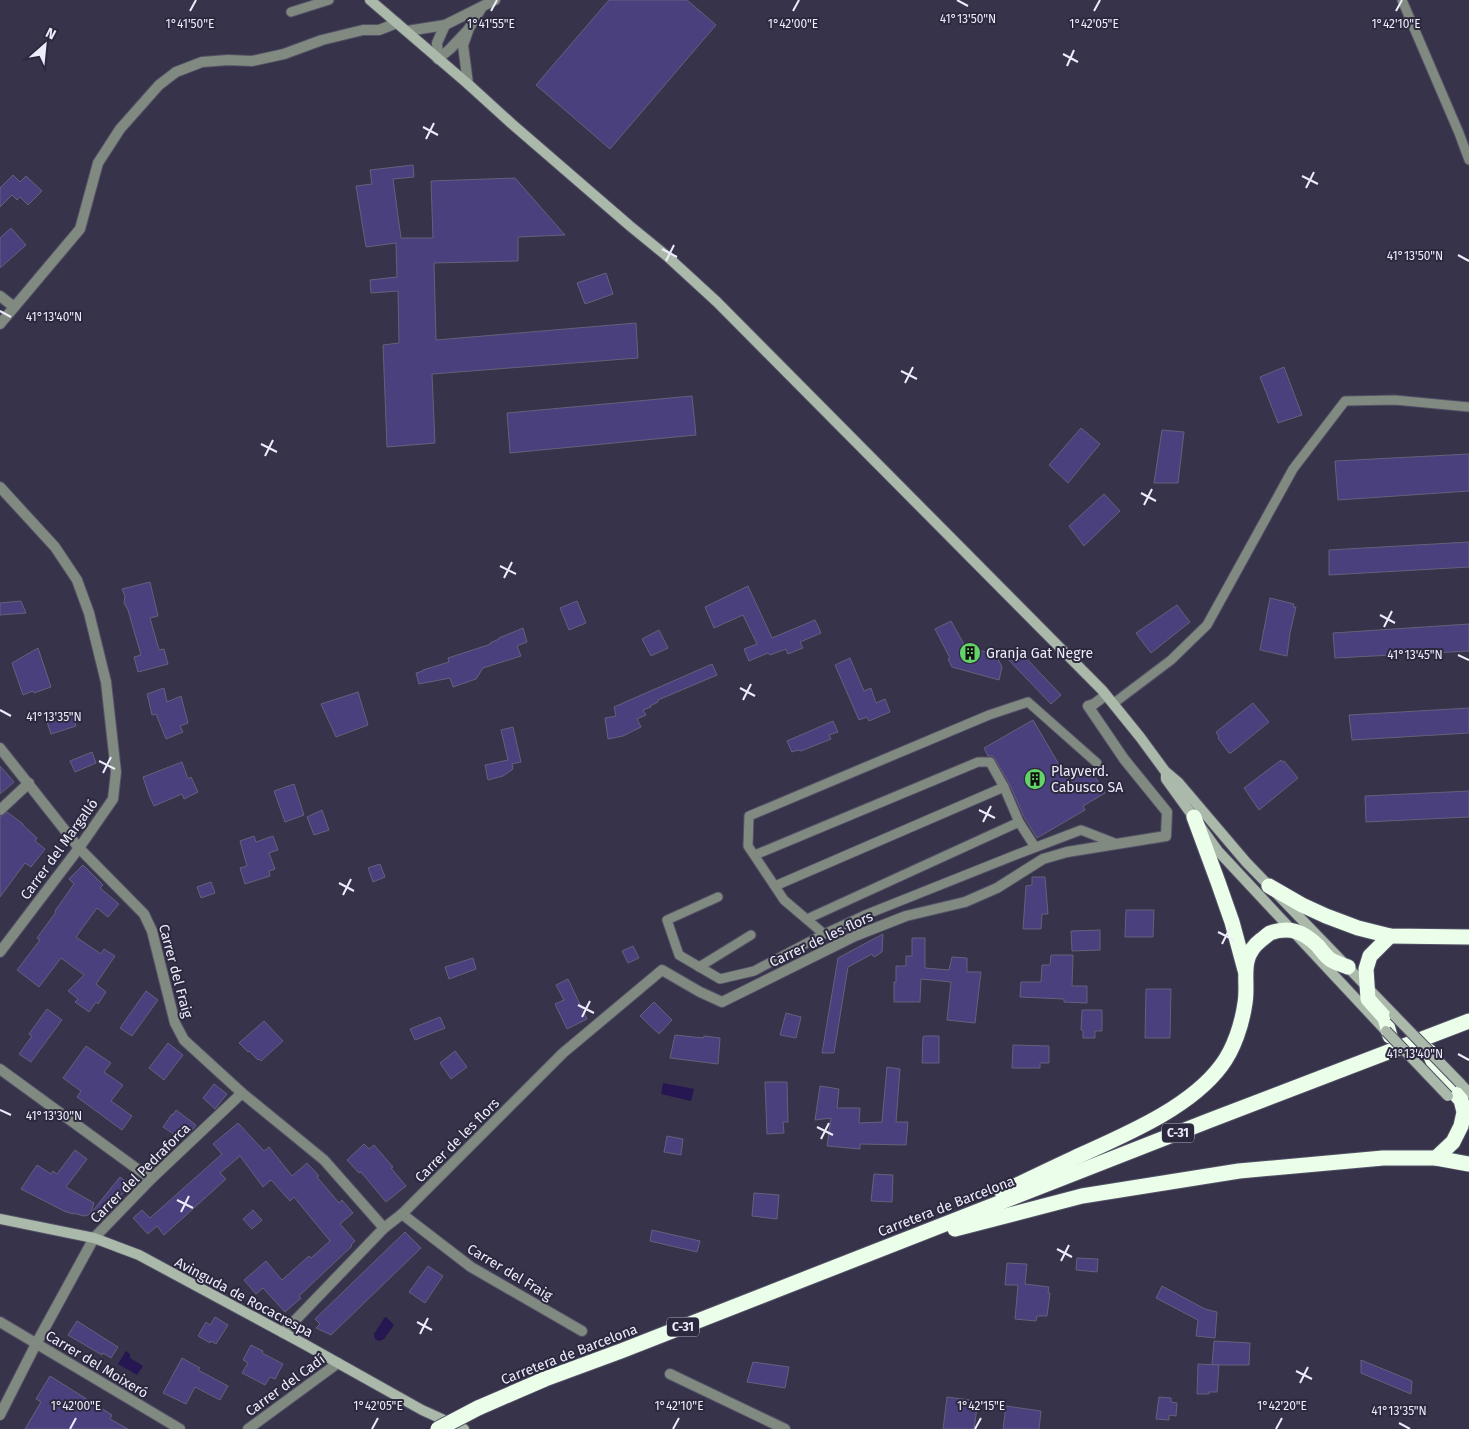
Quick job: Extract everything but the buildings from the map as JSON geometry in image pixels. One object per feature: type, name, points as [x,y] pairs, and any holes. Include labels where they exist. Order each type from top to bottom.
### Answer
[{"type":"highway","points":[[888,1246],[1119,1138],[1166,1112],[1193,1093],[1209,1080],[1222,1065],[1241,1025],[1246,1001],[1245,972],[1232,922],[1194,817]]},
{"type":"highway","points":[[1269,886],[1290,899],[1326,916],[1358,928],[1390,936],[1469,937]]},
{"type":"highway","points":[[1245,972],[1248,957],[1257,943],[1269,934],[1289,929],[1308,937],[1330,959],[1348,967]]},
{"type":"highway","points":[[1388,1034],[1385,1018],[1368,999],[1366,969],[1370,956],[1390,936]]},
{"type":"highway","name":"Carretera de Barcelona","points":[[438,1429],[478,1408],[546,1378],[621,1351],[1469,1021]]},
{"type":"highway","points":[[1429,1051],[1438,1074],[1461,1100],[1466,1114],[1452,1142],[1436,1158]]},
{"type":"highway","points":[[888,1246],[1082,1196],[1239,1170],[1383,1158],[1436,1158],[1469,1164]]},
{"type":"street","points":[[370,0],[668,258],[716,302],[1053,639],[1114,703],[1165,771],[1178,782],[1246,862],[1469,1093]]},
{"type":"street","points":[[407,32],[445,24],[496,0]]},
{"type":"street","points":[[438,59],[468,30],[482,7]]},
{"type":"street","points":[[0,324],[80,229],[98,163],[120,129],[159,85],[176,72],[202,62],[252,61],[284,54],[322,40],[363,30],[379,30],[396,24]]},
{"type":"street","points":[[438,59],[437,43],[445,24]]},
{"type":"street","points":[[468,30],[463,45],[468,84]]},
{"type":"street","points":[[0,296],[14,308]]},
{"type":"street","name":"Carrer del Margalló","points":[[0,487],[55,547],[77,580],[89,613],[106,682],[116,772],[113,799],[79,848],[0,952]]},
{"type":"street","name":"Carrer de les flors","points":[[402,1214],[563,1053],[662,970],[700,992],[722,1002],[855,936],[906,916],[965,902],[997,888],[1043,859],[1067,852],[1166,836],[1167,812],[1124,760],[1088,706],[1106,695]]},
{"type":"street","name":"Carrer del Fraig","points":[[0,748],[79,848],[144,914],[152,930],[175,1023],[184,1040],[242,1093],[324,1160],[384,1228]]},
{"type":"street","points":[[1165,771],[1166,779],[1218,851],[1388,1034],[1466,1114]]},
{"type":"street","points":[[0,810],[29,783]]},
{"type":"street","points":[[0,1069],[151,1179]]},
{"type":"street","name":"Carrer del Pedraforca","points":[[0,1415],[36,1344],[94,1238],[151,1179],[242,1093]]},
{"type":"street","points":[[283,1333],[384,1228],[402,1214]]},
{"type":"street","name":"Carrer del Fraig","points":[[402,1214],[471,1267],[582,1331]]},
{"type":"street","name":"Avinguda de Rocacrespa","points":[[0,1219],[94,1238],[139,1255],[422,1410],[464,1429]]},
{"type":"street","name":"Carrer del Moixeró","points":[[0,1322],[180,1429]]},
{"type":"street","name":"Carrer del Cadí","points":[[248,1429],[338,1363]]},
{"type":"street","points":[[670,1374],[785,1429]]},
{"type":"lane","points":[[292,12],[329,0]]},
{"type":"lane","points":[[1402,0],[1469,160]]},
{"type":"lane","points":[[1114,703],[1171,660],[1207,625],[1293,468],[1345,401],[1395,400],[1469,407]]},
{"type":"lane","points":[[824,934],[784,900],[748,846],[749,816],[989,715],[1028,702],[1097,763]]},
{"type":"lane","points":[[755,855],[978,762],[990,762],[1019,822],[1035,847]]},
{"type":"lane","points":[[775,886],[1004,788]]},
{"type":"lane","points":[[806,919],[1019,822]]},
{"type":"lane","points":[[718,897],[667,920],[678,955],[720,979],[754,970],[866,915],[1081,830],[1117,844]]},
{"type":"lane","points":[[699,967],[751,935]]},
{"type":"shaded area","points":[[663,1083],[694,1089],[691,1101],[661,1094]]},
{"type":"shaded area","points":[[385,1317],[394,1325],[384,1339],[379,1341],[375,1339],[374,1334]]},
{"type":"shaded area","points":[[126,1351],[130,1354],[130,1358],[143,1366],[137,1375],[118,1364]]},
{"type":"place","name":"Granja Gat Negre","points":[[970,653]]},
{"type":"place","name":"Playverd. Cabusco SA","points":[[1035,779]]}]
